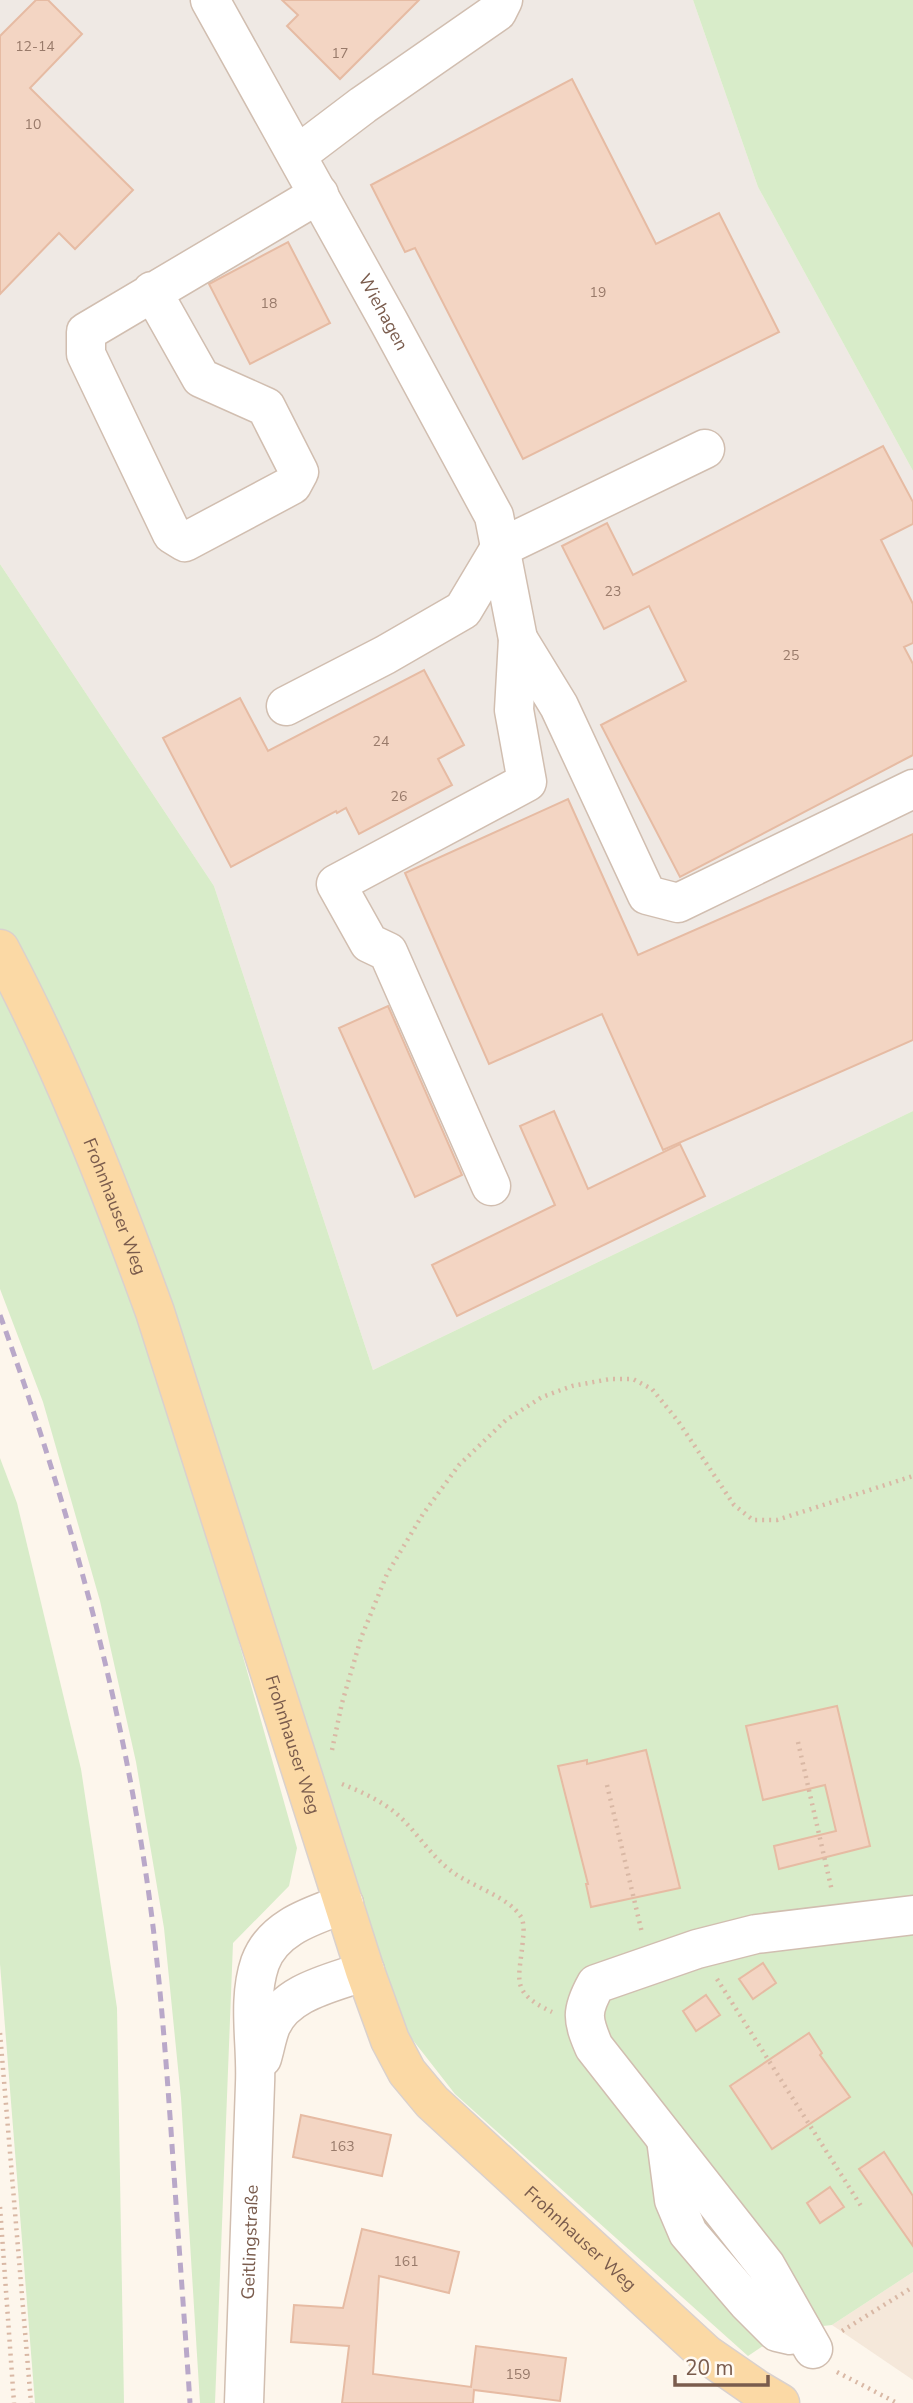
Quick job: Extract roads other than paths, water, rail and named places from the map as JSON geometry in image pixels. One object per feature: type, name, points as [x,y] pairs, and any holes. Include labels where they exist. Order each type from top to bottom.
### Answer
[{"type":"main road","name":"Frohnhauser Weg","points":[[0,949],[44,1035],[77,1108],[142,1276],[365,1971],[390,2040],[407,2072],[432,2102],[706,2354],[780,2403]]},
{"type":"street","name":"Wiehagen","points":[[210,0],[494,516],[518,639]]},
{"type":"street","points":[[296,155],[497,12],[503,0]]},
{"type":"street","points":[[152,291],[201,378],[266,407],[299,472],[292,485],[185,542],[172,534],[86,354],[86,332],[152,291],[319,194]]},
{"type":"street","points":[[286,706],[464,610],[500,548],[705,449]]},
{"type":"street","points":[[518,639],[559,706],[647,895],[678,903],[913,789]]},
{"type":"street","points":[[491,1186],[387,952],[369,943],[336,884],[527,782],[514,710],[518,639]]},
{"type":"street","name":"Geitlingstraße","points":[[244,2403],[256,2080],[253,1995],[260,1962],[274,1940],[299,1920],[344,1904]]},
{"type":"street","points":[[808,2340],[766,2266],[594,2047],[585,2028],[585,2004],[596,1984],[697,1949],[755,1934],[913,1915]]},
{"type":"street","name":"Geitlingstraße","points":[[256,2080],[271,2026],[290,2000],[365,1971]]},
{"type":"railway","points":[[0,1315],[47,1453],[88,1594],[122,1736],[135,1808],[147,1881],[161,2006],[190,2403]]}]
